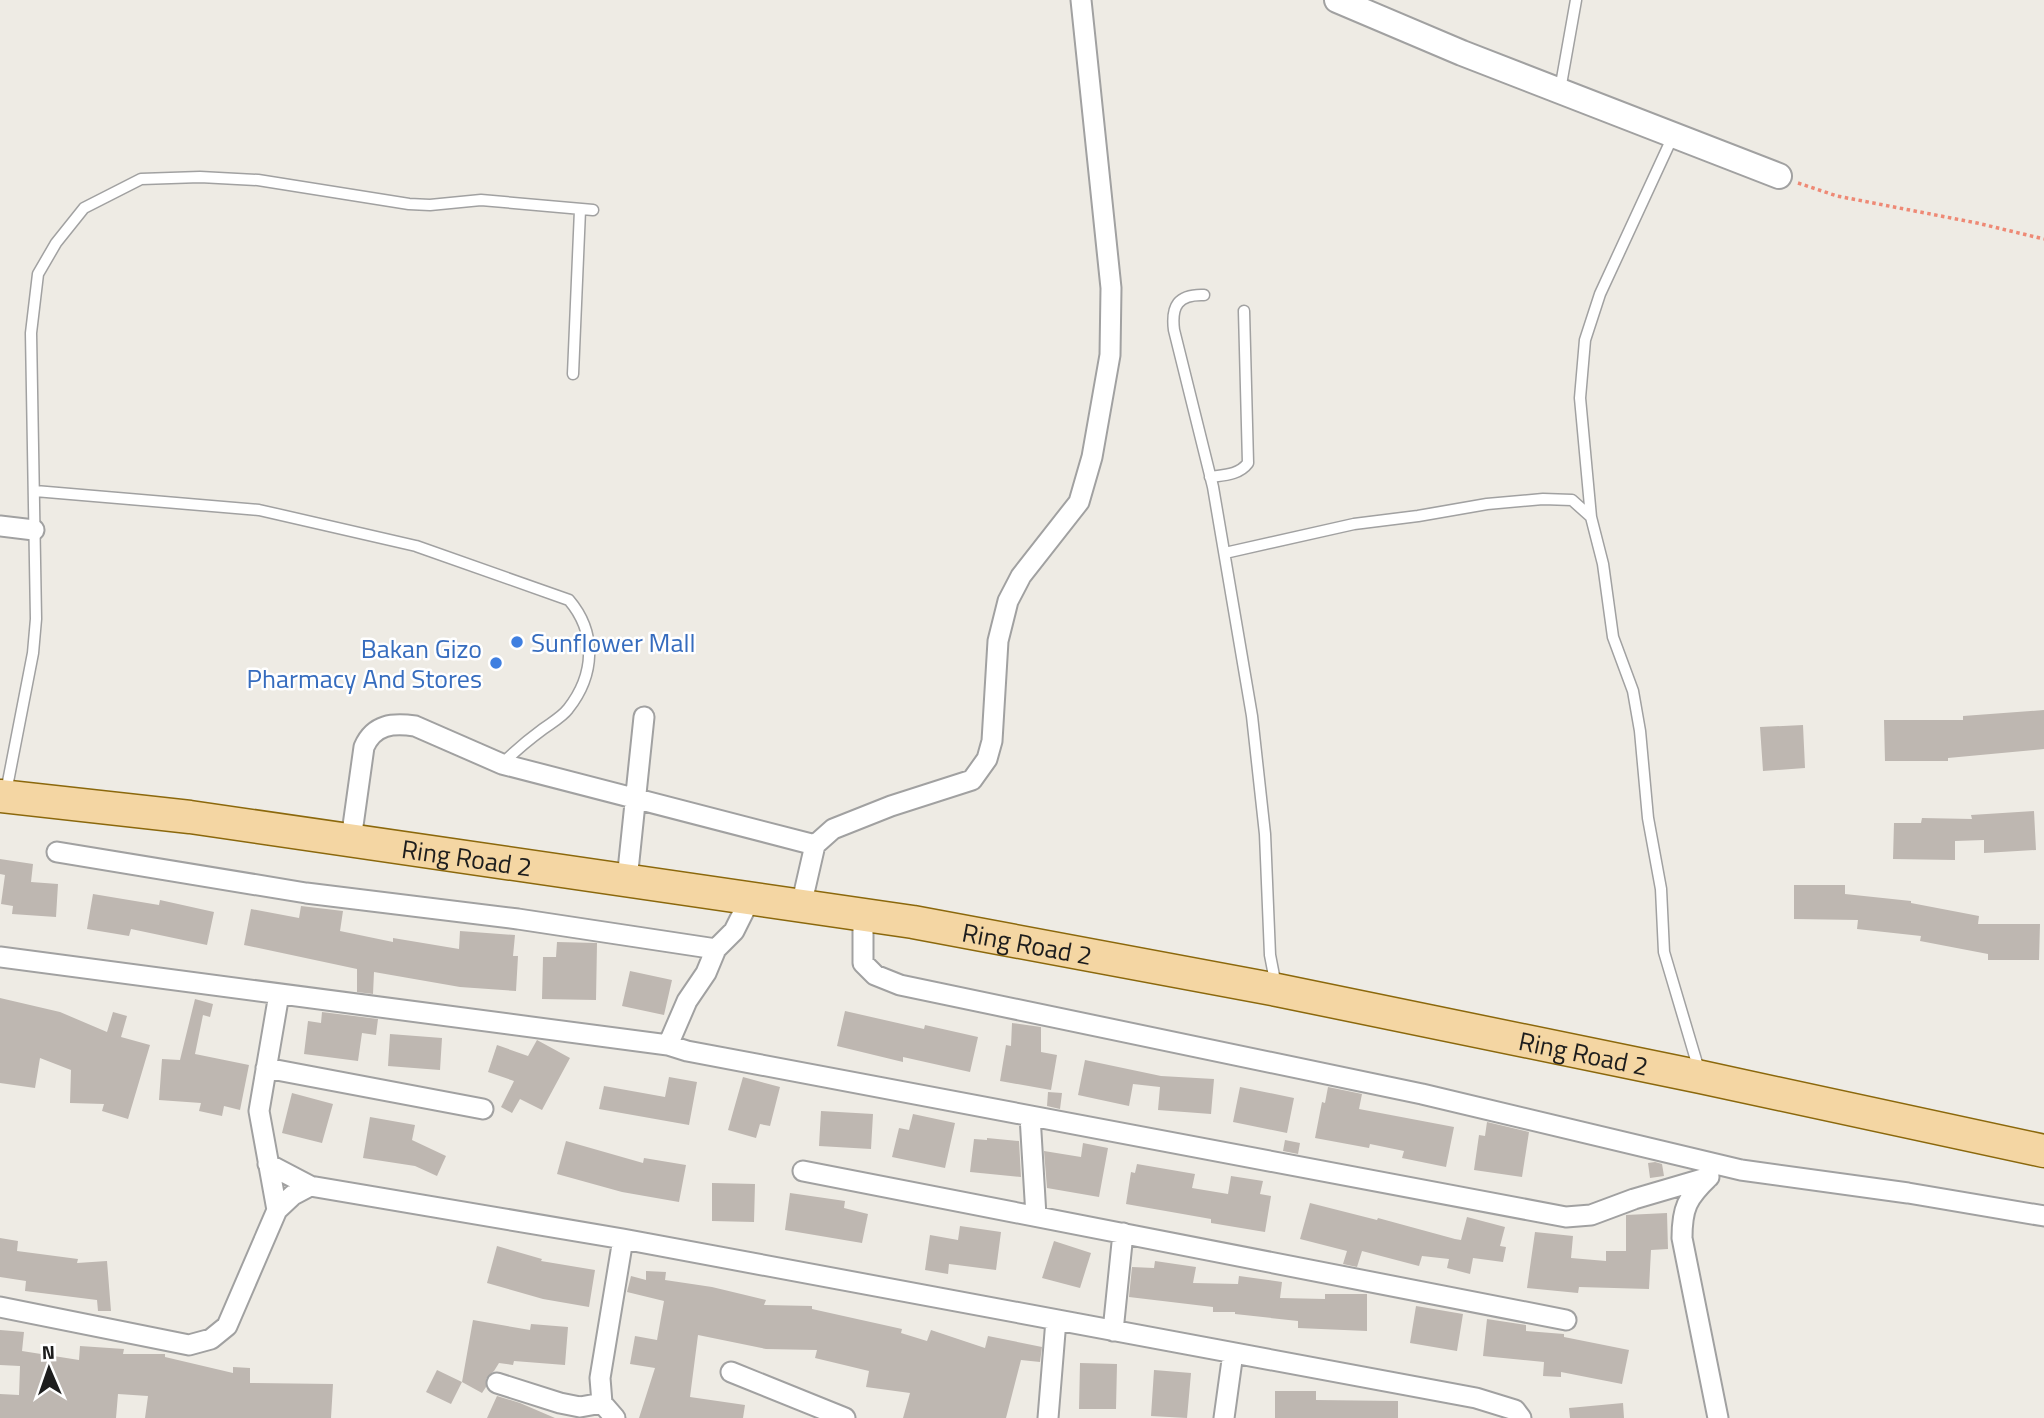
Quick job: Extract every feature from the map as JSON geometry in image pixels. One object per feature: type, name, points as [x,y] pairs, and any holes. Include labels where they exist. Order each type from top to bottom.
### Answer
[{"type":"main road","name":"Ring Road 2","points":[[3,796],[190,817],[863,915],[1277,990],[2044,1151]]},
{"type":"street","points":[[801,906],[815,845],[832,829],[891,806],[972,780],[987,759],[992,741],[998,641],[1008,601],[1021,576],[1079,502],[1092,457],[1110,355],[1111,288],[1081,0]]},
{"type":"street","points":[[1337,0],[1461,53],[1779,176]]},
{"type":"street","points":[[0,526],[34,530]]},
{"type":"street","points":[[627,880],[644,717]]},
{"type":"street","points":[[351,840],[364,747],[369,737],[388,724],[415,726],[502,764],[815,845]]},
{"type":"street","points":[[57,852],[306,893],[518,919],[716,949]]},
{"type":"street","points":[[668,1045],[687,1001],[706,972],[716,949],[734,931],[750,899]]},
{"type":"street","points":[[863,915],[863,963],[875,975],[900,985],[1422,1094],[1741,1170],[1908,1193],[2044,1216]]},
{"type":"street","points":[[0,957],[668,1045],[687,1051],[1566,1217],[1591,1215],[1634,1199],[1741,1170]]},
{"type":"street","points":[[278,1210],[259,1111],[279,994]]},
{"type":"street","points":[[266,1068],[483,1109]]},
{"type":"street","points":[[1030,1116],[1036,1216]]},
{"type":"street","points":[[268,1164],[310,1186],[623,1239],[1476,1398],[1515,1410],[1521,1418]]},
{"type":"street","points":[[803,1171],[1566,1320]]},
{"type":"street","points":[[1709,1177],[1695,1192],[1682,1213],[1682,1238],[1718,1418]]},
{"type":"street","points":[[0,1307],[189,1345],[211,1339],[227,1326],[278,1210],[293,1195],[310,1186]]},
{"type":"street","points":[[1113,1331],[1124,1233]]},
{"type":"street","points":[[497,1383],[560,1403],[608,1411],[600,1378],[623,1239]]},
{"type":"street","points":[[1048,1418],[1056,1320]]},
{"type":"street","points":[[1224,1418],[1233,1353]]},
{"type":"street","points":[[731,1372],[845,1418]]},
{"type":"lane","points":[[1560,91],[1576,0]]},
{"type":"lane","points":[[1673,135],[1600,294],[1585,340],[1580,398],[1591,517],[1603,564],[1612,637],[1633,691],[1640,731],[1648,818],[1661,889],[1664,952],[1701,1077]]},
{"type":"lane","points":[[3,796],[33,653],[36,619],[31,333],[38,274],[56,243],[84,208],[141,179],[200,177],[258,180],[408,204],[430,205],[481,200],[593,210]]},
{"type":"lane","points":[[573,374],[580,209]]},
{"type":"lane","points":[[1204,295],[1193,295],[1178,302],[1172,313],[1225,553],[1255,739],[1265,834],[1270,955],[1277,990]]},
{"type":"lane","points":[[1210,477],[1236,473],[1243,470],[1248,463],[1244,311]]},
{"type":"lane","points":[[34,491],[259,510],[416,546],[569,600],[579,612],[591,657],[580,691],[567,711],[516,749],[502,764]]},
{"type":"lane","points":[[1225,553],[1354,524],[1487,504],[1543,499],[1572,500],[1591,517]]},
{"type":"path","points":[[1779,176],[1837,196],[2044,239]]},
{"type":"building","points":[[2044,710],[2044,749],[1948,758],[1948,761],[1885,761],[1884,720],[1963,720],[1963,716]]},
{"type":"building","points":[[1803,725],[1805,768],[1763,771],[1760,727]]},
{"type":"building","points":[[2034,811],[2036,850],[1984,853],[1984,840],[1955,841],[1955,860],[1893,859],[1894,823],[1921,823],[1922,818],[1972,819],[1971,815]]},
{"type":"building","points":[[0,859],[33,864],[31,882],[58,884],[56,917],[12,914],[13,906],[1,904],[5,875],[0,874]]},
{"type":"building","points":[[1794,885],[1845,885],[1845,894],[1911,901],[1979,916],[1978,924],[2040,924],[2039,960],[1988,960],[1988,954],[1920,941],[1921,936],[1857,929],[1858,920],[1794,919]]},
{"type":"building","points":[[93,894],[159,905],[160,900],[214,912],[207,945],[131,929],[129,936],[87,929]]},
{"type":"building","points":[[301,906],[343,911],[340,931],[393,942],[393,938],[459,949],[460,931],[515,935],[513,956],[518,956],[516,991],[460,987],[374,972],[373,994],[357,992],[357,969],[244,945],[251,909],[299,918]]},
{"type":"building","points":[[557,942],[597,943],[596,1000],[542,999],[543,957],[556,957]]},
{"type":"building","points":[[630,971],[672,980],[664,1015],[622,1006]]},
{"type":"building","points":[[0,998],[60,1012],[107,1032],[113,1012],[127,1016],[121,1037],[150,1045],[128,1119],[102,1111],[104,1104],[70,1103],[71,1070],[40,1058],[35,1088],[0,1083]]},
{"type":"building","points":[[195,999],[213,1004],[210,1017],[203,1015],[195,1054],[249,1065],[240,1110],[224,1106],[222,1116],[199,1111],[201,1103],[159,1100],[162,1059],[180,1060]]},
{"type":"building","points":[[845,1011],[924,1029],[925,1025],[978,1037],[970,1072],[903,1057],[903,1062],[837,1046]]},
{"type":"building","points":[[322,1012],[378,1019],[376,1035],[362,1033],[358,1061],[304,1054],[308,1021],[321,1023]]},
{"type":"building","points":[[1012,1023],[1041,1027],[1041,1052],[1057,1055],[1051,1090],[1000,1081],[1006,1045],[1011,1046]]},
{"type":"building","points":[[390,1034],[442,1038],[440,1070],[388,1066]]},
{"type":"building","points":[[537,1040],[570,1058],[542,1110],[520,1099],[512,1113],[501,1107],[514,1081],[488,1072],[497,1045],[528,1056]]},
{"type":"building","points":[[1085,1060],[1161,1076],[1214,1079],[1211,1114],[1158,1110],[1160,1087],[1133,1084],[1129,1106],[1078,1095]]},
{"type":"building","points":[[669,1077],[697,1082],[689,1125],[599,1109],[604,1086],[665,1097]]},
{"type":"building","points":[[743,1077],[780,1087],[770,1126],[760,1124],[756,1138],[728,1130]]},
{"type":"building","points":[[1240,1087],[1294,1098],[1287,1133],[1233,1122]]},
{"type":"building","points":[[1328,1087],[1362,1094],[1359,1109],[1454,1127],[1446,1167],[1402,1158],[1404,1151],[1315,1138],[1322,1102],[1325,1103]]},
{"type":"building","points":[[1048,1092],[1062,1093],[1060,1109],[1047,1106]]},
{"type":"building","points":[[292,1093],[333,1104],[322,1143],[282,1133]]},
{"type":"building","points":[[821,1111],[873,1114],[871,1149],[819,1146]]},
{"type":"building","points":[[913,1114],[955,1123],[945,1168],[892,1157],[899,1128],[909,1130]]},
{"type":"building","points":[[370,1117],[415,1125],[412,1140],[446,1156],[437,1176],[415,1166],[363,1158]]},
{"type":"building","points":[[1487,1122],[1529,1132],[1522,1177],[1474,1170],[1479,1135],[1485,1136]]},
{"type":"building","points":[[974,1139],[1019,1141],[1021,1177],[970,1172]]},
{"type":"building","points":[[1285,1140],[1300,1143],[1298,1154],[1283,1151]]},
{"type":"building","points":[[566,1141],[643,1163],[644,1158],[686,1165],[679,1202],[622,1192],[557,1174]]},
{"type":"building","points":[[1083,1143],[1108,1148],[1099,1197],[1047,1188],[1044,1151],[1081,1157]]},
{"type":"building","points":[[1648,1163],[1662,1164],[1664,1176],[1650,1178]]},
{"type":"building","points":[[1137,1164],[1195,1174],[1192,1188],[1228,1194],[1231,1176],[1263,1181],[1260,1194],[1271,1196],[1265,1232],[1126,1204],[1131,1172],[1135,1173]]},
{"type":"building","points":[[712,1183],[755,1184],[754,1222],[712,1221]]},
{"type":"building","points":[[790,1193],[845,1201],[844,1208],[868,1214],[862,1243],[785,1230]]},
{"type":"building","points":[[1310,1203],[1461,1240],[1467,1217],[1505,1227],[1500,1246],[1506,1247],[1503,1262],[1473,1258],[1470,1274],[1447,1268],[1449,1259],[1422,1256],[1419,1266],[1362,1251],[1357,1267],[1343,1264],[1347,1251],[1300,1239]]},
{"type":"building","points":[[1667,1213],[1668,1249],[1651,1250],[1649,1289],[1579,1287],[1578,1293],[1527,1288],[1535,1232],[1573,1236],[1571,1258],[1606,1261],[1606,1251],[1626,1251],[1626,1215]]},
{"type":"building","points":[[960,1226],[1001,1232],[996,1270],[949,1264],[948,1274],[925,1270],[930,1235],[958,1240]]},
{"type":"building","points":[[0,1238],[18,1241],[17,1251],[78,1259],[77,1263],[107,1261],[111,1311],[98,1311],[97,1300],[25,1291],[26,1281],[0,1277]]},
{"type":"building","points":[[1054,1241],[1091,1253],[1080,1288],[1042,1278]]},
{"type":"building","points":[[497,1246],[542,1259],[541,1261],[595,1270],[589,1307],[543,1299],[487,1283]]},
{"type":"building","points":[[1155,1261],[1196,1267],[1193,1283],[1238,1284],[1239,1276],[1282,1282],[1280,1298],[1325,1299],[1325,1294],[1367,1294],[1367,1331],[1298,1328],[1298,1321],[1235,1312],[1213,1312],[1213,1307],[1129,1297],[1132,1267],[1154,1268]]},
{"type":"building","points":[[646,1271],[666,1272],[665,1280],[712,1287],[766,1300],[764,1305],[812,1306],[812,1309],[902,1329],[901,1333],[927,1341],[931,1330],[985,1348],[988,1336],[1042,1347],[1040,1362],[1021,1360],[1006,1418],[903,1418],[910,1393],[866,1387],[869,1371],[815,1358],[817,1350],[766,1349],[698,1335],[690,1397],[745,1405],[743,1418],[639,1418],[655,1368],[630,1364],[635,1336],[657,1340],[664,1301],[627,1292],[631,1276],[646,1280]]},
{"type":"building","points":[[1416,1306],[1463,1314],[1457,1351],[1410,1343]]},
{"type":"building","points":[[1487,1319],[1526,1325],[1526,1331],[1564,1334],[1564,1337],[1629,1350],[1622,1384],[1561,1372],[1561,1377],[1543,1376],[1544,1362],[1483,1356]]},
{"type":"building","points":[[473,1320],[530,1330],[531,1324],[568,1327],[565,1365],[514,1361],[513,1365],[499,1363],[486,1379],[486,1387],[482,1393],[462,1382]]},
{"type":"building","points":[[0,1330],[24,1332],[22,1351],[79,1360],[80,1346],[124,1349],[123,1354],[165,1354],[165,1357],[233,1373],[233,1367],[250,1368],[250,1383],[333,1384],[331,1418],[145,1418],[148,1396],[118,1394],[116,1418],[0,1418],[0,1394],[19,1395],[20,1366],[0,1365]]},
{"type":"building","points":[[1080,1363],[1117,1364],[1116,1409],[1079,1409]]},
{"type":"building","points":[[437,1370],[462,1382],[451,1404],[426,1392]]},
{"type":"building","points":[[1154,1370],[1191,1373],[1187,1418],[1151,1416]]},
{"type":"building","points":[[1275,1391],[1316,1391],[1316,1400],[1398,1401],[1398,1418],[1275,1418]]},
{"type":"building","points":[[497,1396],[520,1403],[555,1418],[487,1418]]},
{"type":"building","points":[[1623,1403],[1624,1418],[1570,1418],[1569,1408]]},
{"type":"place","name":"Sunflower Mall","points":[[517,642]]},
{"type":"place","name":"Bakan Gizo Pharmacy And Stores","points":[[496,663]]}]
